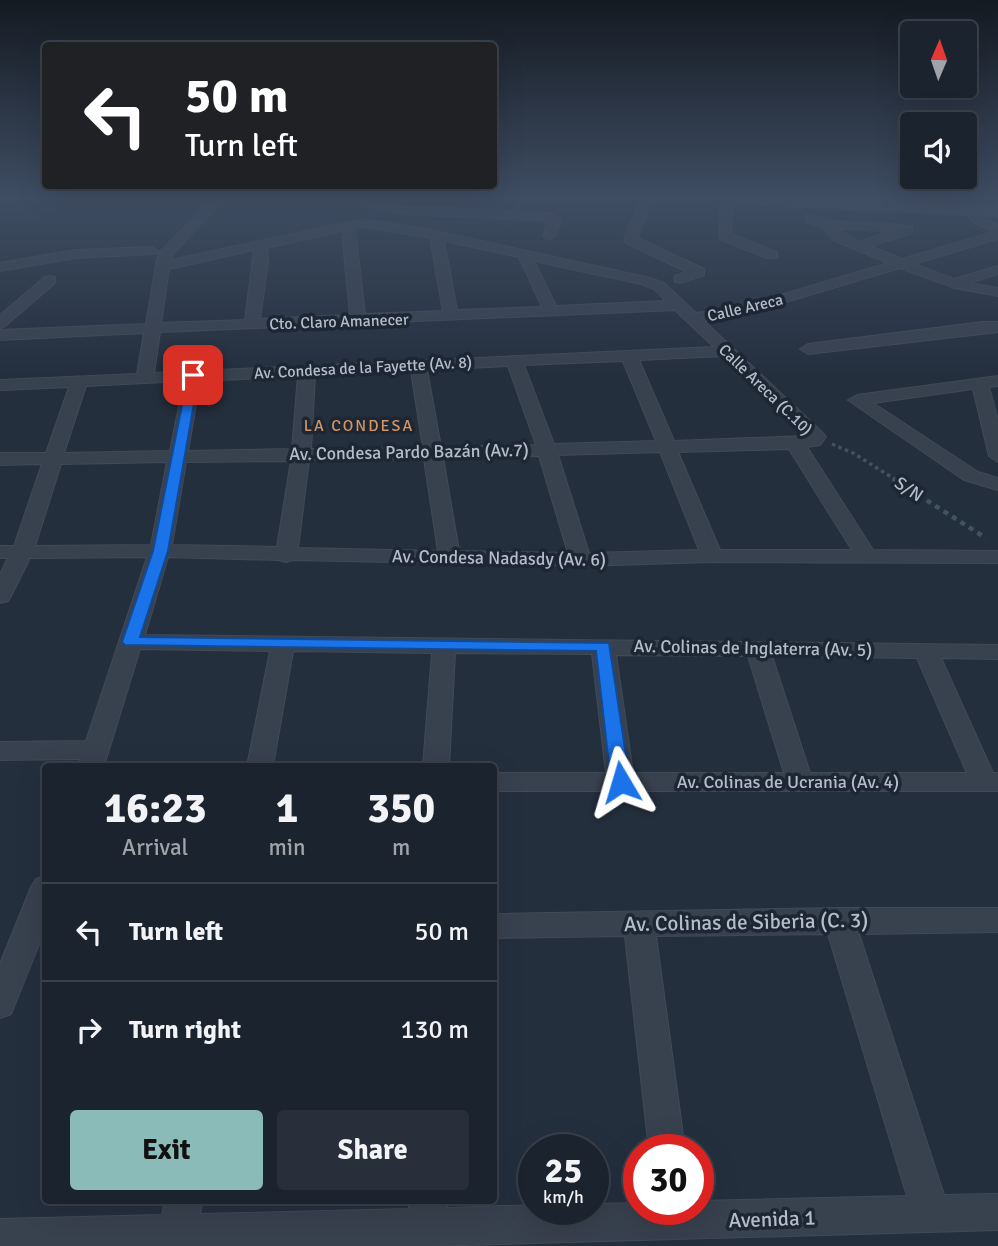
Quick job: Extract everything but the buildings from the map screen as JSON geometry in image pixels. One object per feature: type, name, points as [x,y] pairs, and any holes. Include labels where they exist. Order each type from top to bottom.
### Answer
[{"type":"street","points":[[0,267],[63,256]]},
{"type":"street","points":[[145,377],[166,256]]},
{"type":"street","points":[[163,267],[211,256]]},
{"type":"street","points":[[253,324],[261,256]]},
{"type":"street","points":[[351,256],[358,320]]},
{"type":"street","points":[[440,256],[452,316]]},
{"type":"street","points":[[525,256],[552,312]]},
{"type":"street","name":"Calle Areca (C.10)","points":[[534,256],[654,283],[817,438]]},
{"type":"street","points":[[665,256],[699,272],[680,279]]},
{"type":"street","points":[[886,256],[978,291],[998,292]]},
{"type":"street","name":"Calle Areca","points":[[693,318],[738,312],[925,256]]},
{"type":"street","points":[[954,283],[998,270]]},
{"type":"street","points":[[0,323],[50,280]]},
{"type":"street","name":"Cto. Claro Amanecer","points":[[0,335],[678,305]]},
{"type":"street","points":[[808,349],[998,327]]},
{"type":"street","name":"Av. Condesa de la Fayette (Av. 8)","points":[[0,385],[726,351]]},
{"type":"street","points":[[629,355],[712,556]]},
{"type":"street","points":[[514,360],[547,450],[580,560]]},
{"type":"street","points":[[418,365],[450,558]]},
{"type":"street","points":[[286,556],[301,454],[307,370]]},
{"type":"street","points":[[0,751],[94,758],[160,551],[193,375]]},
{"type":"street","points":[[0,596],[22,552],[79,381]]},
{"type":"street","points":[[998,456],[989,382],[857,400],[971,476],[998,484]]},
{"type":"street","name":"Av. Condesa Pardo Bazán (Av.7)","points":[[0,459],[668,447],[795,443],[817,438]]},
{"type":"street","points":[[795,443],[867,558]]},
{"type":"street","name":"Av. Condesa Nadasdy (Av. 6)","points":[[0,552],[160,551],[286,556],[580,560],[712,556],[867,558],[992,548]]},
{"type":"street","name":"Av. Colinas de Inglaterra (Av. 5)","points":[[130,642],[998,652]]},
{"type":"street","points":[[261,763],[283,642]]},
{"type":"street","points":[[436,763],[444,644]]},
{"type":"street","points":[[603,646],[621,782]]},
{"type":"street","points":[[757,648],[800,782]]},
{"type":"street","points":[[925,650],[991,782]]},
{"type":"street","name":"Av. Colinas de Ucrania (Av. 4)","points":[[497,782],[991,782]]},
{"type":"street","points":[[3,988],[37,932],[42,907]]},
{"type":"street","points":[[839,920],[931,1214]]},
{"type":"street","name":"Av. Colinas de Siberia (C. 3)","points":[[497,926],[998,920]]},
{"type":"street","points":[[639,923],[665,1134]]},
{"type":"street","name":"Avenida 1","points":[[714,1215],[998,1212]]},
{"type":"street","name":"Avenida 1","points":[[0,1238],[113,1241],[180,1217],[623,1215]]},
{"type":"path","name":"S/N","points":[[817,438],[853,453],[992,548]]},
{"type":"district","name":"LA CONDESA","points":[[359,425]]},
{"type":"route","points":[[193,375],[160,551],[130,642],[603,646],[621,782]]}]
